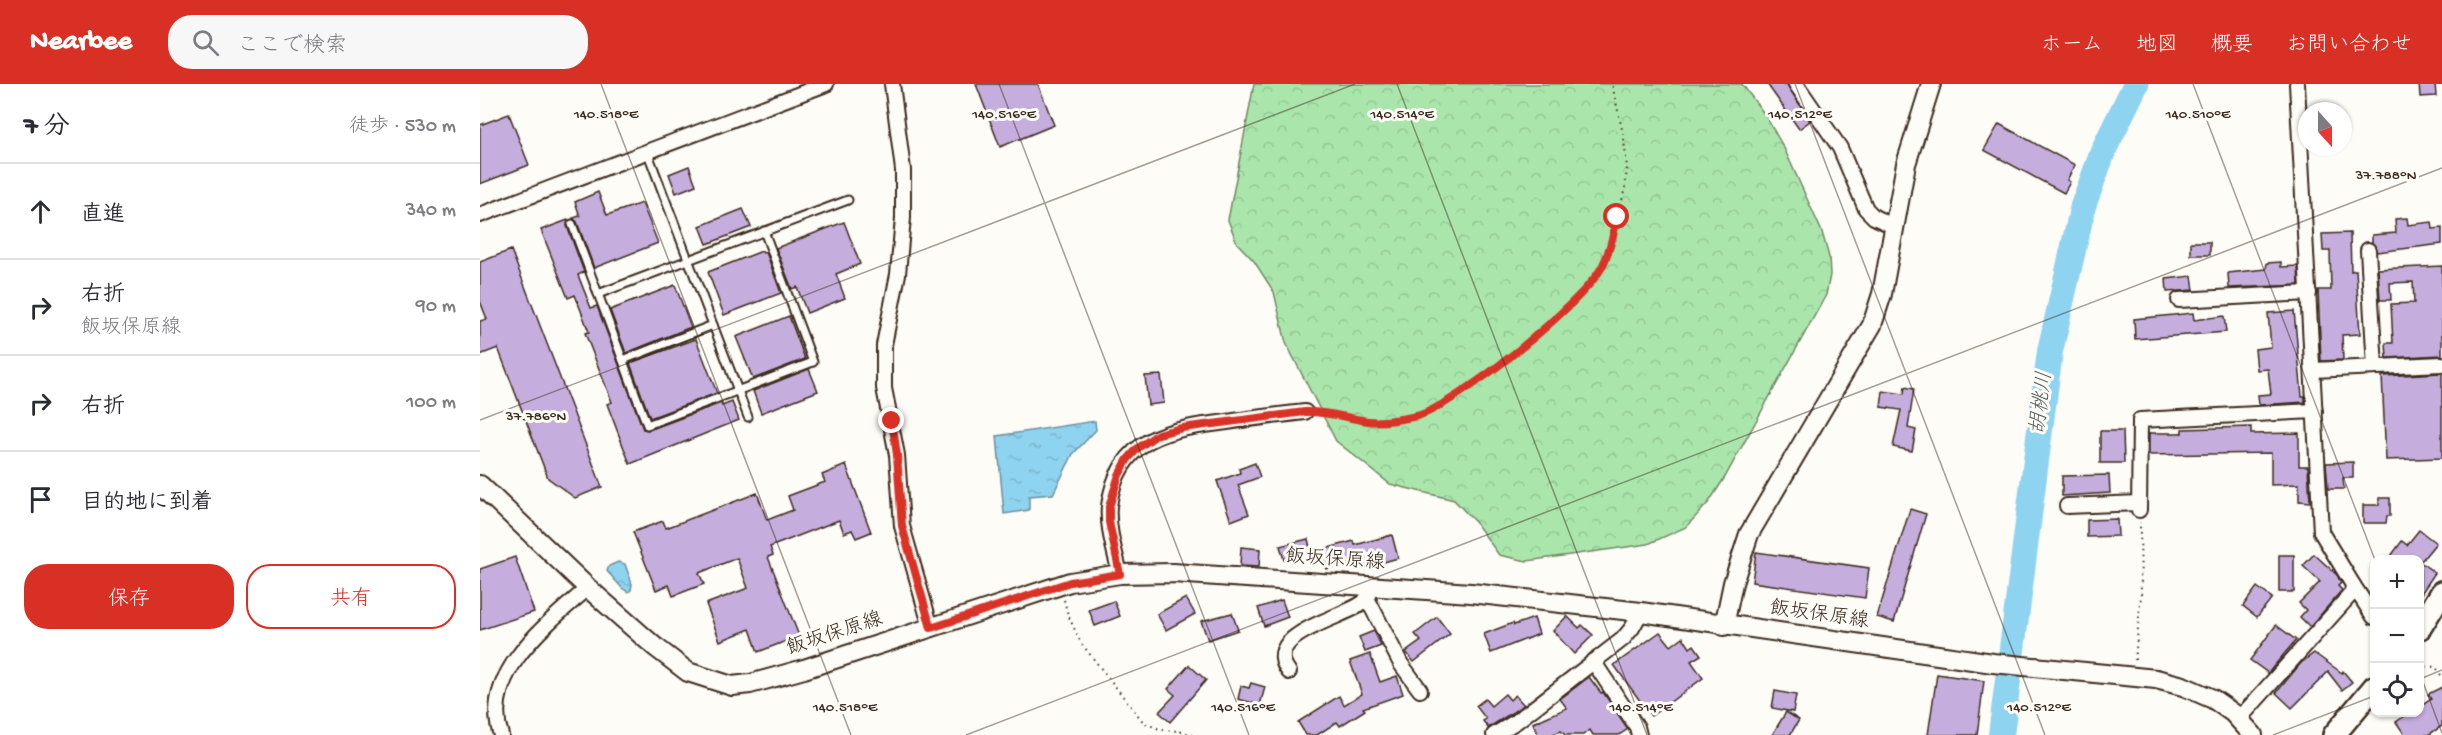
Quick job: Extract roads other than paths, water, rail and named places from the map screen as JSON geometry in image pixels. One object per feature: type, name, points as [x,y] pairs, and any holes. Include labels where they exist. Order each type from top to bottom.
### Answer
[{"type":"main road","points":[[1724,626],[1733,583],[1749,534],[1872,325],[1882,294],[1908,155],[1931,84]]},
{"type":"main road","name":"飯坂保原線","points":[[480,485],[588,588],[654,646],[688,672],[732,686],[750,684],[804,669],[1061,585],[1120,574],[1173,573],[1370,592],[1471,593],[1641,612],[1724,626],[1993,663],[2133,676],[2170,682],[2205,694],[2239,719],[2253,735]]},
{"type":"main road","points":[[2424,621],[2442,592]]},
{"type":"main road","points":[[2334,735],[2370,692]]},
{"type":"street","points":[[480,215],[826,84]]},
{"type":"street","points":[[892,84],[903,170],[903,218],[898,274],[884,345],[884,388],[897,455],[902,526],[931,628]]},
{"type":"street","points":[[1796,84],[1840,148],[1866,209],[1874,217],[1893,226]]},
{"type":"street","points":[[2297,84],[2322,532],[2352,585],[2370,611]]},
{"type":"street","points":[[2368,250],[2375,367]]},
{"type":"street","points":[[2179,300],[2309,293]]},
{"type":"street","points":[[2313,370],[2442,364]]},
{"type":"street","points":[[2067,506],[2139,507],[2140,420],[2315,411]]},
{"type":"street","points":[[1120,574],[1109,522],[1109,507],[1119,475],[1128,459],[1138,448],[1158,434],[1182,428],[1305,412]]},
{"type":"street","points":[[2239,719],[2352,593],[2352,585]]},
{"type":"street","points":[[501,735],[497,714],[498,697],[514,660],[588,588]]},
{"type":"street","points":[[1289,672],[1282,657],[1288,644],[1309,628],[1356,607],[1370,592],[1396,656],[1420,690]]},
{"type":"street","points":[[1494,735],[1517,721],[1623,639],[1641,612]]},
{"type":"street","points":[[1593,661],[1637,727],[1639,735]]},
{"type":"lane","points":[[648,151],[748,417]]},
{"type":"lane","points":[[598,294],[848,200]]},
{"type":"lane","points":[[572,224],[647,425],[813,362],[764,231]]},
{"type":"lane","points":[[623,360],[713,325]]},
{"type":"water","points":[[1095,421],[1096,430],[1073,454],[1053,494],[1029,496],[1029,510],[1004,514],[997,436]]},
{"type":"water","points":[[618,562],[625,564],[632,584],[628,592],[607,571],[609,566]]},
{"type":"waterway","name":"胡桃川","points":[[2001,735],[2050,351],[2083,206],[2104,149],[2136,84]]}]
